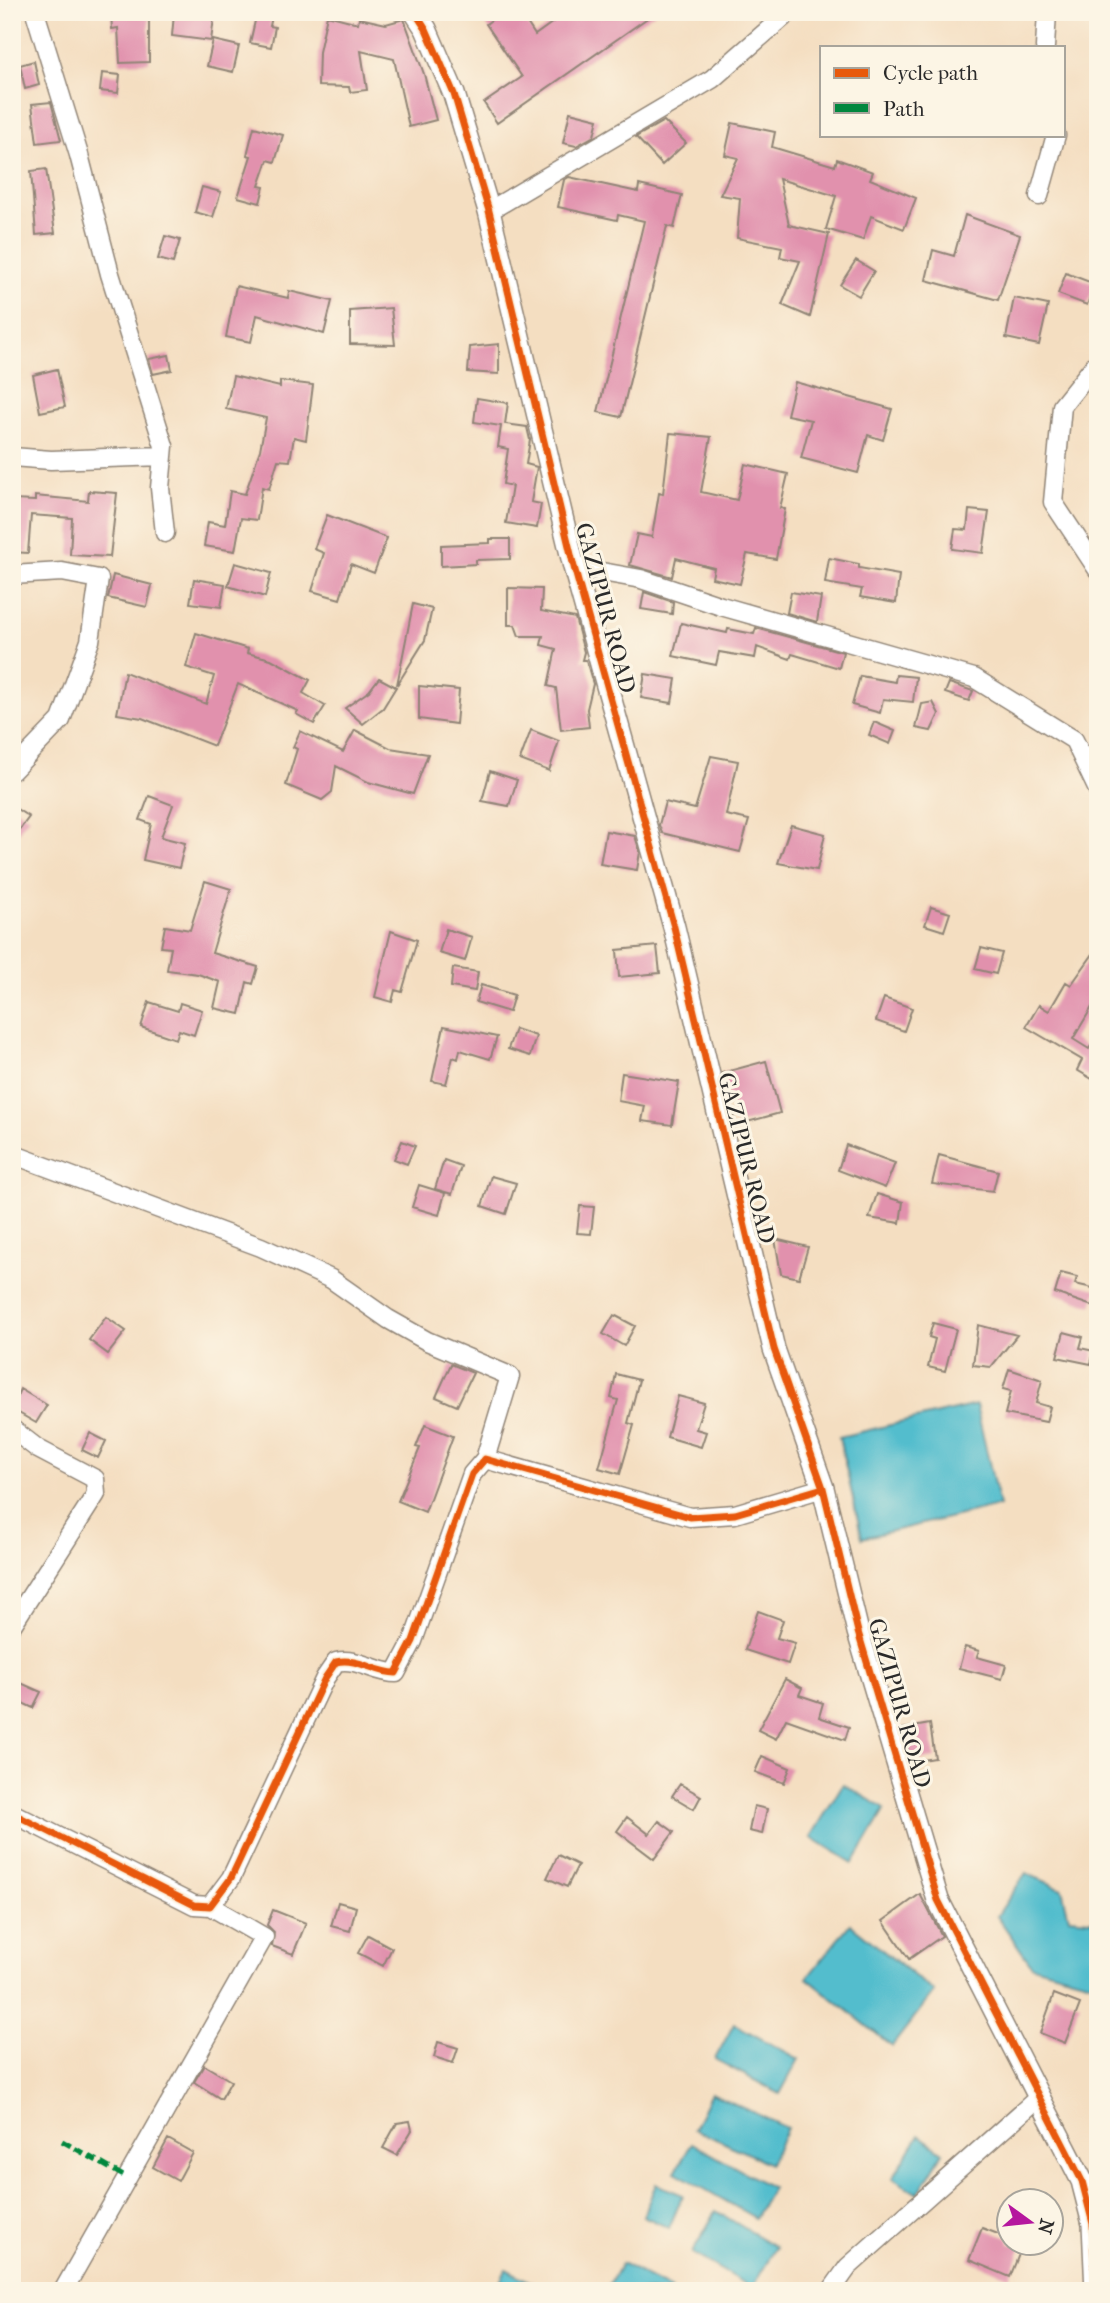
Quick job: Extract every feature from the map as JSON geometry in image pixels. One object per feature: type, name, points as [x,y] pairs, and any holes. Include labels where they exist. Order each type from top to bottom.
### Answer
[{"type":"street","points":[[35,12],[79,155],[113,287],[164,446],[160,488],[164,533]]},
{"type":"street","name":"GAZIPUR ROAD","points":[[415,12],[426,29],[454,94],[489,211],[574,567],[674,927],[774,1349],[823,1488],[858,1632],[938,1900],[1082,2181],[1093,2224],[1096,2291]]},
{"type":"street","points":[[489,211],[712,79],[789,12]]},
{"type":"street","points":[[1045,46],[1047,12]]},
{"type":"street","points":[[1039,196],[1056,136]]},
{"type":"street","points":[[1098,361],[1062,406],[1053,502],[1098,570]]},
{"type":"street","points":[[12,457],[51,460],[163,456]]},
{"type":"street","points":[[574,567],[641,579],[721,606],[974,678],[1074,740],[1098,790]]},
{"type":"street","points":[[12,575],[62,572],[99,579],[90,641],[61,720],[12,771]]},
{"type":"street","points":[[12,1154],[261,1247],[331,1279],[388,1319],[427,1341],[510,1376],[485,1459],[472,1474],[413,1641],[396,1673],[384,1673],[356,1662],[336,1662],[325,1678],[231,1878],[210,1906]]},
{"type":"street","points":[[12,1429],[38,1449],[95,1479],[96,1494],[12,1625]]},
{"type":"street","points":[[485,1459],[690,1517],[734,1514],[823,1488]]},
{"type":"street","points":[[12,1813],[194,1905],[210,1906],[264,1937],[64,2291]]},
{"type":"street","points":[[831,2291],[848,2267],[1038,2098]]},
{"type":"water","points":[[976,1405],[999,1506],[862,1538],[839,1437]]},
{"type":"water","points":[[843,1784],[885,1809],[853,1863],[811,1837]]},
{"type":"water","points":[[1026,1873],[1062,1889],[1069,1918],[1098,1921],[1098,1984],[1032,1966],[997,1916]]},
{"type":"water","points":[[850,1924],[934,1992],[892,2046],[807,1978]]},
{"type":"water","points":[[734,2024],[799,2059],[780,2094],[715,2059]]},
{"type":"water","points":[[711,2093],[787,2128],[770,2164],[694,2129]]},
{"type":"water","points":[[919,2135],[943,2152],[918,2194],[893,2178]]},
{"type":"water","points":[[692,2143],[772,2188],[755,2218],[675,2172]]},
{"type":"water","points":[[656,2184],[683,2195],[669,2228],[643,2216]]},
{"type":"water","points":[[716,2211],[776,2247],[752,2288],[692,2253]]},
{"type":"water","points":[[621,2263],[671,2289],[670,2291],[614,2291],[608,2288]]},
{"type":"water","points":[[506,2269],[547,2291],[495,2291]]},
{"type":"building","points":[[111,12],[149,12],[149,62],[120,63],[118,28],[112,29]]},
{"type":"building","points":[[257,12],[273,12],[270,26],[275,27],[271,47],[250,43]]},
{"type":"building","points":[[502,12],[520,12],[535,35],[567,12],[656,12],[497,123],[484,103],[522,77],[486,24]]},
{"type":"building","points":[[174,14],[214,18],[211,41],[172,36]]},
{"type":"building","points":[[327,15],[358,23],[359,18],[386,24],[404,19],[424,74],[436,120],[409,127],[394,59],[361,51],[367,90],[350,92],[349,87],[318,86],[319,52]]},
{"type":"building","points":[[213,40],[239,46],[233,72],[207,66]]},
{"type":"building","points":[[34,61],[39,85],[25,89],[20,65]]},
{"type":"building","points":[[102,73],[120,75],[118,93],[100,91]]},
{"type":"building","points":[[51,102],[61,140],[37,143],[32,104]]},
{"type":"building","points":[[570,112],[598,119],[594,136],[576,146],[563,143]]},
{"type":"building","points":[[664,121],[686,143],[662,165],[636,137]]},
{"type":"building","points":[[732,123],[775,132],[772,147],[835,166],[837,159],[873,172],[870,179],[916,198],[904,229],[871,216],[863,240],[826,229],[836,196],[779,179],[789,225],[829,234],[810,317],[782,305],[800,261],[780,257],[782,247],[737,238],[740,198],[720,195],[738,158],[725,155]]},
{"type":"building","points":[[254,127],[283,135],[275,162],[268,160],[259,186],[264,187],[260,203],[238,197],[251,156],[247,155]]},
{"type":"building","points":[[46,169],[55,233],[36,235],[31,171]]},
{"type":"building","points":[[569,177],[638,192],[639,185],[682,195],[674,228],[667,226],[621,417],[598,412],[644,221],[618,215],[617,220],[558,207],[564,180]]},
{"type":"building","points":[[202,187],[221,192],[213,217],[195,212]]},
{"type":"building","points":[[965,215],[1020,235],[998,300],[926,280],[933,250],[954,256]]},
{"type":"building","points":[[165,236],[180,240],[173,263],[158,259]]},
{"type":"building","points":[[856,260],[874,271],[859,296],[840,285]]},
{"type":"building","points":[[1066,273],[1095,284],[1087,305],[1058,294]]},
{"type":"building","points":[[236,286],[288,298],[289,291],[332,301],[324,334],[257,315],[251,342],[226,337]]},
{"type":"building","points":[[1014,298],[1048,305],[1039,345],[1006,338]]},
{"type":"building","points":[[391,308],[395,345],[350,344],[350,311]]},
{"type":"building","points":[[499,344],[499,374],[468,372],[470,347]]},
{"type":"building","points":[[169,355],[172,370],[153,374],[149,359]]},
{"type":"building","points":[[57,369],[65,407],[40,412],[33,375]]},
{"type":"building","points":[[233,376],[280,387],[280,381],[313,385],[306,440],[294,437],[290,461],[278,460],[269,489],[262,487],[257,520],[241,518],[235,551],[204,546],[208,522],[225,525],[230,491],[245,494],[260,450],[266,418],[226,409]]},
{"type":"building","points":[[795,382],[892,409],[883,440],[868,435],[858,473],[801,458],[811,420],[787,415]]},
{"type":"building","points":[[477,398],[508,403],[505,424],[527,427],[530,440],[526,464],[537,467],[531,502],[541,504],[537,528],[506,523],[512,486],[503,484],[508,449],[498,447],[501,426],[474,422]]},
{"type":"building","points":[[670,433],[711,437],[701,492],[737,500],[745,464],[788,474],[780,508],[785,509],[776,559],[747,554],[740,584],[712,578],[714,568],[676,558],[672,577],[630,565],[637,534],[652,537],[659,493],[663,494]]},
{"type":"building","points":[[89,491],[117,493],[110,557],[70,555],[72,518],[31,515],[28,553],[12,552],[12,500],[35,501],[35,496],[88,501]]},
{"type":"building","points":[[969,510],[989,512],[983,553],[952,549],[955,529],[967,530]]},
{"type":"building","points":[[327,515],[387,538],[374,573],[351,564],[340,599],[312,591],[324,553],[314,549]]},
{"type":"building","points":[[490,539],[510,539],[510,559],[476,560],[476,564],[441,566],[441,545],[490,543]]},
{"type":"building","points":[[829,558],[859,564],[859,568],[899,575],[896,603],[860,597],[862,589],[825,583]]},
{"type":"building","points":[[235,563],[271,573],[265,597],[228,586]]},
{"type":"building","points":[[113,575],[152,585],[147,607],[108,598]]},
{"type":"building","points":[[194,579],[225,584],[221,607],[190,603]]},
{"type":"building","points":[[508,588],[542,589],[541,611],[575,618],[584,652],[582,660],[586,660],[593,684],[587,709],[589,727],[561,730],[556,688],[548,686],[556,649],[541,645],[543,636],[519,636],[515,625],[508,625]]},
{"type":"building","points":[[644,592],[673,602],[672,614],[641,609]]},
{"type":"building","points":[[791,592],[821,597],[817,622],[787,613]]},
{"type":"building","points":[[413,604],[432,609],[425,640],[397,685]]},
{"type":"building","points":[[681,623],[727,633],[728,629],[754,634],[756,628],[843,652],[839,668],[792,654],[790,659],[757,647],[755,658],[719,652],[716,665],[673,656]]},
{"type":"building","points":[[196,633],[248,649],[247,653],[271,659],[310,680],[303,693],[325,706],[314,724],[296,714],[298,711],[238,684],[214,746],[142,718],[117,714],[125,672],[206,704],[214,676],[186,667]]},
{"type":"building","points":[[645,674],[676,679],[672,703],[641,698]]},
{"type":"building","points":[[896,675],[916,677],[913,702],[883,699],[880,713],[852,705],[860,676],[895,682]]},
{"type":"building","points":[[379,678],[396,687],[383,708],[363,724],[345,708],[369,691]]},
{"type":"building","points":[[949,683],[973,691],[969,701],[945,693]]},
{"type":"building","points":[[419,686],[459,690],[456,724],[419,719]]},
{"type":"building","points":[[933,702],[939,714],[931,731],[916,728],[922,704]]},
{"type":"building","points":[[874,722],[895,731],[890,744],[869,735]]},
{"type":"building","points":[[355,730],[390,748],[428,754],[413,794],[368,782],[336,766],[332,792],[322,800],[286,785],[297,749],[293,747],[300,731],[343,752]]},
{"type":"building","points":[[531,730],[559,741],[549,771],[520,760]]},
{"type":"building","points":[[711,756],[738,761],[726,815],[749,820],[740,852],[662,833],[659,825],[665,802],[695,809]]},
{"type":"building","points":[[490,771],[517,780],[509,806],[482,801]]},
{"type":"building","points":[[149,796],[173,805],[161,837],[185,843],[179,868],[143,860],[151,824],[140,820]]},
{"type":"building","points":[[12,806],[29,817],[12,840]]},
{"type":"building","points":[[791,825],[825,834],[817,870],[778,863]]},
{"type":"building","points":[[606,831],[635,836],[640,852],[637,870],[600,864]]},
{"type":"building","points":[[205,881],[231,889],[212,953],[258,967],[253,984],[247,982],[240,1014],[214,1008],[220,982],[198,974],[167,970],[171,948],[161,947],[165,926],[190,930]]},
{"type":"building","points":[[931,907],[950,913],[944,931],[925,925]]},
{"type":"building","points":[[446,929],[472,937],[465,961],[439,953]]},
{"type":"building","points":[[391,931],[417,940],[402,992],[395,990],[392,1002],[375,997]]},
{"type":"building","points":[[657,946],[660,973],[619,977],[617,950]]},
{"type":"building","points":[[1098,947],[1098,997],[1073,1039],[1089,1049],[1098,1035],[1098,1070],[1092,1079],[1077,1070],[1082,1060],[1026,1027],[1039,1005],[1049,1011],[1066,982],[1071,985]]},
{"type":"building","points":[[981,948],[1002,953],[996,974],[975,969]]},
{"type":"building","points":[[453,968],[478,972],[475,991],[451,987]]},
{"type":"building","points":[[481,985],[514,995],[509,1012],[476,1002]]},
{"type":"building","points":[[884,998],[912,1008],[904,1031],[876,1021]]},
{"type":"building","points":[[149,1002],[178,1011],[180,1003],[202,1010],[194,1035],[179,1030],[176,1039],[141,1027]]},
{"type":"building","points":[[444,1026],[497,1037],[490,1059],[460,1050],[458,1059],[453,1057],[446,1084],[432,1081]]},
{"type":"building","points":[[515,1029],[536,1036],[530,1056],[508,1049]]},
{"type":"building","points":[[766,1061],[780,1113],[736,1125],[722,1073]]},
{"type":"building","points":[[622,1073],[679,1082],[672,1125],[642,1121],[645,1106],[618,1101]]},
{"type":"building","points":[[402,1141],[415,1146],[407,1164],[394,1159]]},
{"type":"building","points":[[846,1145],[895,1163],[885,1188],[838,1170]]},
{"type":"building","points":[[939,1155],[998,1171],[993,1191],[932,1184]]},
{"type":"building","points":[[444,1160],[461,1166],[452,1194],[435,1189]]},
{"type":"building","points":[[491,1176],[516,1183],[506,1214],[482,1206]]},
{"type":"building","points":[[419,1185],[445,1193],[439,1215],[412,1207]]},
{"type":"building","points":[[877,1194],[903,1202],[900,1223],[869,1218]]},
{"type":"building","points":[[580,1206],[594,1207],[591,1234],[577,1233]]},
{"type":"building","points":[[775,1239],[808,1247],[799,1278],[781,1274]]},
{"type":"building","points":[[1061,1273],[1077,1277],[1075,1284],[1097,1289],[1092,1306],[1055,1293]]},
{"type":"building","points":[[614,1315],[635,1326],[624,1346],[603,1334]]},
{"type":"building","points":[[106,1317],[126,1331],[108,1354],[89,1340]]},
{"type":"building","points":[[933,1323],[956,1329],[945,1371],[928,1367],[935,1339],[929,1337]]},
{"type":"building","points":[[978,1325],[1017,1335],[991,1367],[973,1365]]},
{"type":"building","points":[[1064,1332],[1083,1337],[1080,1348],[1094,1351],[1091,1364],[1057,1357]]},
{"type":"building","points":[[451,1364],[473,1373],[457,1406],[436,1397]]},
{"type":"building","points":[[1009,1369],[1042,1380],[1036,1403],[1050,1407],[1046,1422],[1005,1414],[1011,1391],[1003,1389]]},
{"type":"building","points":[[616,1374],[639,1380],[628,1423],[634,1425],[620,1474],[599,1468],[618,1400],[611,1398]]},
{"type":"building","points":[[20,1389],[47,1405],[36,1423],[12,1409]]},
{"type":"building","points":[[678,1396],[704,1403],[696,1429],[706,1432],[701,1447],[667,1437]]},
{"type":"building","points":[[425,1425],[453,1436],[425,1512],[398,1501],[420,1448],[416,1447]]},
{"type":"building","points":[[90,1433],[106,1441],[98,1458],[82,1450]]},
{"type":"building","points":[[758,1611],[783,1620],[777,1638],[795,1643],[788,1664],[745,1650]]},
{"type":"building","points":[[965,1647],[979,1651],[977,1657],[1006,1665],[1002,1679],[959,1668]]},
{"type":"building","points":[[12,1679],[41,1692],[33,1708],[12,1698]]},
{"type":"building","points":[[785,1679],[802,1688],[799,1695],[823,1703],[819,1717],[849,1727],[845,1740],[786,1719],[776,1739],[758,1730]]},
{"type":"building","points":[[930,1724],[935,1758],[911,1762],[902,1729]]},
{"type":"building","points":[[762,1756],[790,1768],[784,1783],[755,1772]]},
{"type":"building","points":[[680,1784],[701,1796],[694,1809],[672,1796]]},
{"type":"building","points":[[754,1806],[767,1809],[762,1834],[749,1831]]},
{"type":"building","points":[[627,1817],[649,1834],[659,1821],[674,1832],[654,1859],[617,1831]]},
{"type":"building","points":[[558,1855],[578,1865],[567,1887],[547,1878]]},
{"type":"building","points":[[920,1894],[942,1936],[909,1959],[883,1921]]},
{"type":"building","points":[[338,1902],[356,1907],[350,1931],[331,1926]]},
{"type":"building","points":[[273,1910],[306,1923],[293,1954],[272,1946],[274,1932],[267,1925]]},
{"type":"building","points":[[368,1935],[392,1948],[383,1966],[358,1953]]},
{"type":"building","points":[[1054,1994],[1080,2004],[1065,2043],[1040,2033]]},
{"type":"building","points":[[438,2042],[458,2048],[453,2063],[434,2057]]},
{"type":"building","points":[[204,2065],[231,2081],[221,2099],[194,2082]]},
{"type":"building","points":[[410,2121],[412,2130],[397,2155],[383,2148],[397,2123]]},
{"type":"building","points":[[168,2139],[193,2153],[178,2181],[153,2167]]},
{"type":"building","points":[[982,2228],[995,2233],[995,2258],[1017,2258],[1010,2277],[969,2260]]},
{"type":"marked path","points":[[62,2141],[127,2178]]},
{"type":"cycle path","points":[[415,12],[426,29],[454,94],[489,211],[574,567],[674,927],[774,1349],[823,1488],[858,1632],[938,1900],[1082,2181],[1093,2224],[1096,2291]]},
{"type":"cycle path","points":[[12,1813],[194,1905],[210,1906],[231,1878],[325,1678],[336,1662],[359,1663],[396,1673],[413,1641],[472,1474],[485,1459],[690,1517],[735,1514],[823,1488]]}]
